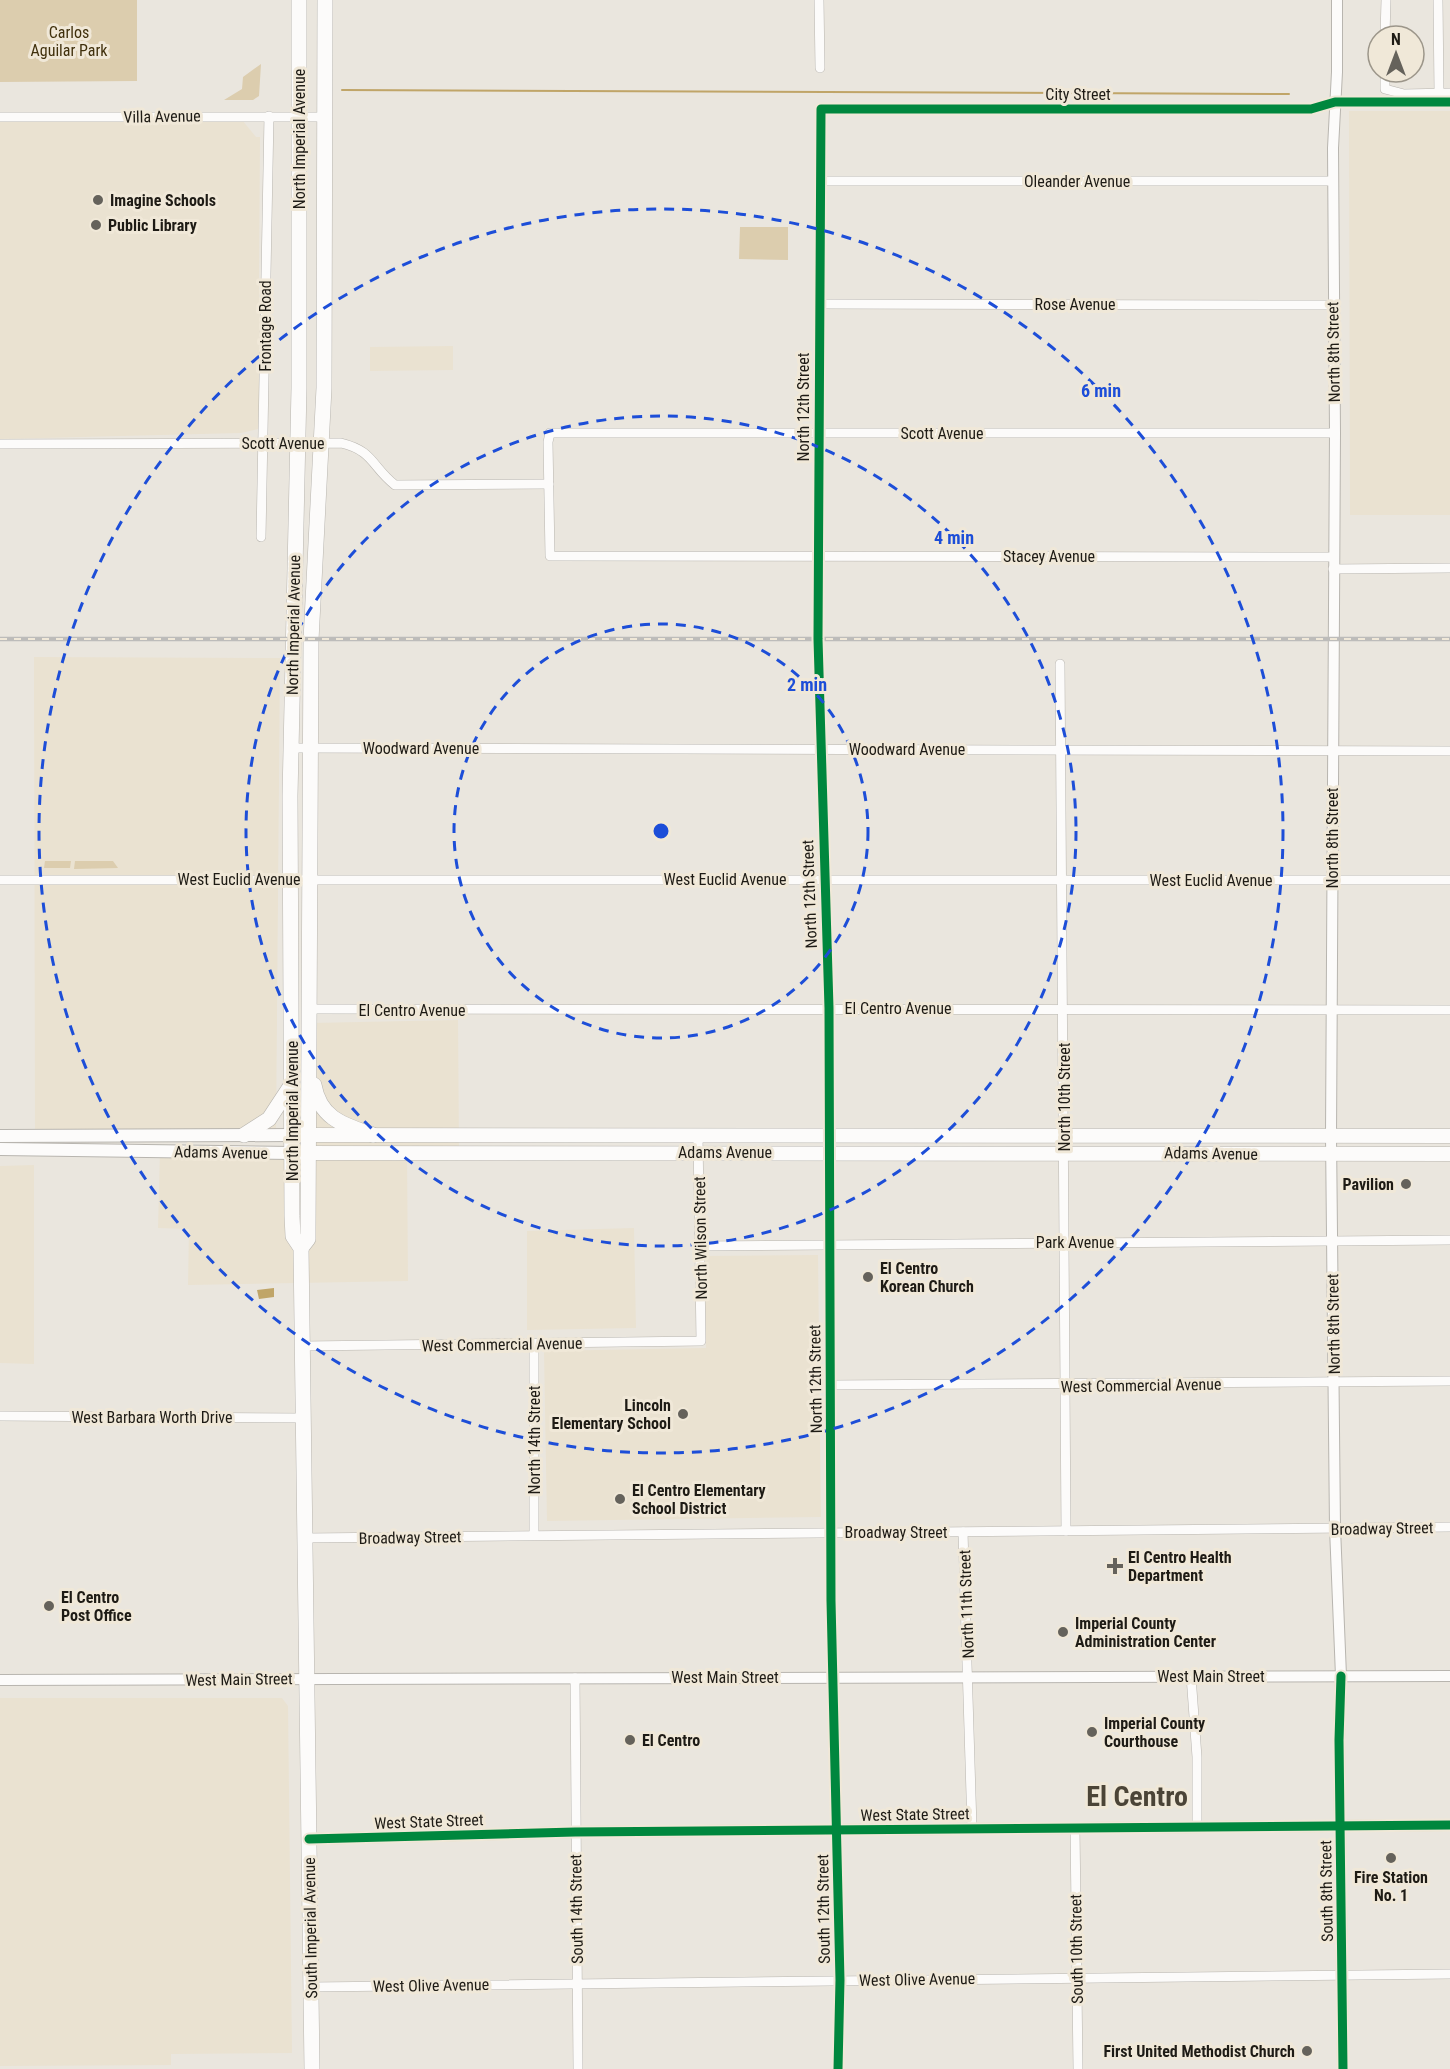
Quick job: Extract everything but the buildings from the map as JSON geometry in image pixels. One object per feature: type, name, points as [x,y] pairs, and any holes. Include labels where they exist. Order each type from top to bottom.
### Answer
[{"type":"highway","name":"North Imperial Avenue","points":[[299,0],[298,443],[292,748],[291,1153],[293,1236],[301,1248],[307,1679]]},
{"type":"highway","name":"North Imperial Avenue","points":[[301,1248],[308,1239],[311,1009],[311,640],[321,443],[325,0]]},
{"type":"highway","points":[[310,1047],[316,1097],[322,1110],[341,1124],[373,1135]]},
{"type":"highway","points":[[244,1135],[269,1119],[292,1084]]},
{"type":"highway","name":"South Imperial Avenue","points":[[307,1679],[312,2069]]},
{"type":"main road","name":"Adams Avenue","points":[[0,1136],[828,1134],[1450,1136]]},
{"type":"main road","points":[[65,1151],[72,1145],[83,1143],[131,1142],[142,1135]]},
{"type":"main road","points":[[47,1136],[47,1150]]},
{"type":"main road","name":"Adams Avenue","points":[[0,1149],[309,1154],[1064,1152],[1450,1154]]},
{"type":"street","points":[[819,0],[820,68]]},
{"type":"street","name":"North 8th Street","points":[[1337,0],[1332,304],[1335,433],[1331,1155],[1335,1528],[1341,1676]]},
{"type":"street","points":[[1385,24],[1386,0]]},
{"type":"street","points":[[1438,0],[1439,93]]},
{"type":"street","points":[[1385,84],[1385,89],[1404,94],[1450,93]]},
{"type":"street","points":[[1335,102],[1450,102]]},
{"type":"street","name":"City Street","points":[[821,109],[1311,109],[1335,102]]},
{"type":"street","name":"North 12th Street","points":[[821,109],[818,556],[823,879],[829,1008],[828,1152],[835,1677]]},
{"type":"street","name":"Frontage Road","points":[[261,537],[265,443],[269,116]]},
{"type":"street","name":"Villa Avenue","points":[[0,117],[325,117]]},
{"type":"street","name":"Oleander Avenue","points":[[821,181],[1333,181]]},
{"type":"street","name":"Rose Avenue","points":[[819,304],[1332,304]]},
{"type":"street","name":"Scott Avenue","points":[[0,444],[321,443],[359,448],[395,485],[549,484],[550,433],[1335,433]]},
{"type":"street","name":"Stacey Avenue","points":[[549,484],[550,556],[1333,557]]},
{"type":"street","points":[[1333,569],[1450,568]]},
{"type":"street","name":"North 10th Street","points":[[1060,664],[1064,881],[1066,1531]]},
{"type":"street","name":"Woodward Avenue","points":[[292,748],[1450,751]]},
{"type":"street","name":"West Euclid Avenue","points":[[0,880],[311,878],[1450,880]]},
{"type":"street","name":"El Centro Avenue","points":[[311,1009],[1450,1010]]},
{"type":"street","name":"North Wilson Street","points":[[698,1135],[701,1341]]},
{"type":"street","name":"Park Avenue","points":[[701,1246],[1450,1240]]},
{"type":"street","name":"West Commercial Avenue","points":[[303,1346],[701,1341]]},
{"type":"street","name":"North 14th Street","points":[[534,1344],[534,1535]]},
{"type":"street","name":"West Commercial Avenue","points":[[831,1385],[1067,1386],[1450,1381]]},
{"type":"street","name":"West Barbara Worth Drive","points":[[0,1416],[304,1418]]},
{"type":"street","name":"Broadway Street","points":[[305,1538],[1450,1527]]},
{"type":"street","name":"North 11th Street","points":[[963,1532],[972,1828]]},
{"type":"street","points":[[1191,1676],[1197,1757],[1197,1826]]},
{"type":"street","name":"South 8th Street","points":[[1341,1676],[1343,2069]]},
{"type":"street","name":"West Main Street","points":[[0,1680],[1450,1676]]},
{"type":"street","name":"South 12th Street","points":[[835,1677],[840,1980],[838,2069]]},
{"type":"street","name":"South 14th Street","points":[[574,1678],[578,2069]]},
{"type":"street","name":"West State Street","points":[[309,1839],[575,1832],[1450,1825]]},
{"type":"street","name":"South 10th Street","points":[[1075,1828],[1078,2069]]},
{"type":"street","name":"West Olive Avenue","points":[[311,1987],[1450,1974]]},
{"type":"shaded area","points":[[1349,111],[1450,111],[1450,515],[1350,515]]},
{"type":"shaded area","points":[[238,115],[256,137],[260,137],[259,283],[263,419],[258,429],[241,433],[0,439],[0,120]]},
{"type":"shaded area","points":[[453,346],[453,370],[370,371],[370,347]]},
{"type":"shaded area","points":[[34,657],[280,658],[276,1135],[35,1136]]},
{"type":"shaded area","points":[[458,1020],[459,1153],[407,1154],[408,1281],[188,1285],[189,1229],[158,1228],[160,1151],[309,1153],[311,1023]]},
{"type":"shaded area","points":[[34,1165],[34,1364],[0,1363],[0,1166]]},
{"type":"shaded area","points":[[634,1228],[636,1328],[527,1330],[527,1231]]},
{"type":"shaded area","name":"Lincoln Elementary School","points":[[818,1255],[821,1517],[547,1521],[544,1351],[706,1348],[705,1256]]},
{"type":"shaded area","points":[[274,1288],[274,1297],[259,1299],[257,1290]]},
{"type":"shaded area","points":[[0,1698],[282,1698],[288,1706],[292,2053],[171,2054],[171,2065],[0,2066]]},
{"type":"green space","name":"Carlos Aguilar Park","points":[[0,0],[137,0],[137,81],[0,82]]},
{"type":"green space","points":[[261,64],[259,96],[253,100],[224,100],[242,89],[243,77]]},
{"type":"green space","points":[[740,227],[788,227],[788,260],[739,259]]},
{"type":"green space","points":[[45,861],[71,861],[70,868],[44,868]]},
{"type":"green space","points":[[75,861],[113,861],[118,868],[74,869]]},
{"type":"waterway","points":[[342,90],[1289,94]]},
{"type":"railway","points":[[0,639],[1450,639]]},
{"type":"cycle path","points":[[838,2069],[840,1980],[831,1601],[829,1008],[818,639],[821,109],[1311,109],[1335,102],[1450,102]]},
{"type":"cycle path","points":[[1341,1676],[1339,1740],[1343,2069]]},
{"type":"cycle path","points":[[309,1839],[575,1832],[1450,1825]]},
{"type":"place","name":"Imagine Schools","points":[[98,200]]},
{"type":"place","name":"Public Library","points":[[96,225]]},
{"type":"place","name":"Pavilion","points":[[1406,1184]]},
{"type":"place","name":"El Centro Korean Church","points":[[868,1277]]},
{"type":"place","name":"Lincoln Elementary School","points":[[683,1414]]},
{"type":"place","name":"El Centro Elementary School District","points":[[620,1499]]},
{"type":"place","name":"El Centro Health Department","points":[[1115,1566]]},
{"type":"place","name":"El Centro Post Office","points":[[49,1606]]},
{"type":"place","name":"Imperial County Administration Center","points":[[1063,1632]]},
{"type":"place","name":"Imperial County Courthouse","points":[[1092,1732]]},
{"type":"place","name":"El Centro","points":[[630,1740]]},
{"type":"place","name":"Fire Station No. 1","points":[[1391,1858]]},
{"type":"place","name":"First United Methodist Church","points":[[1307,2051]]},
{"type":"district","name":"El Centro","points":[[1137,1796]]}]
